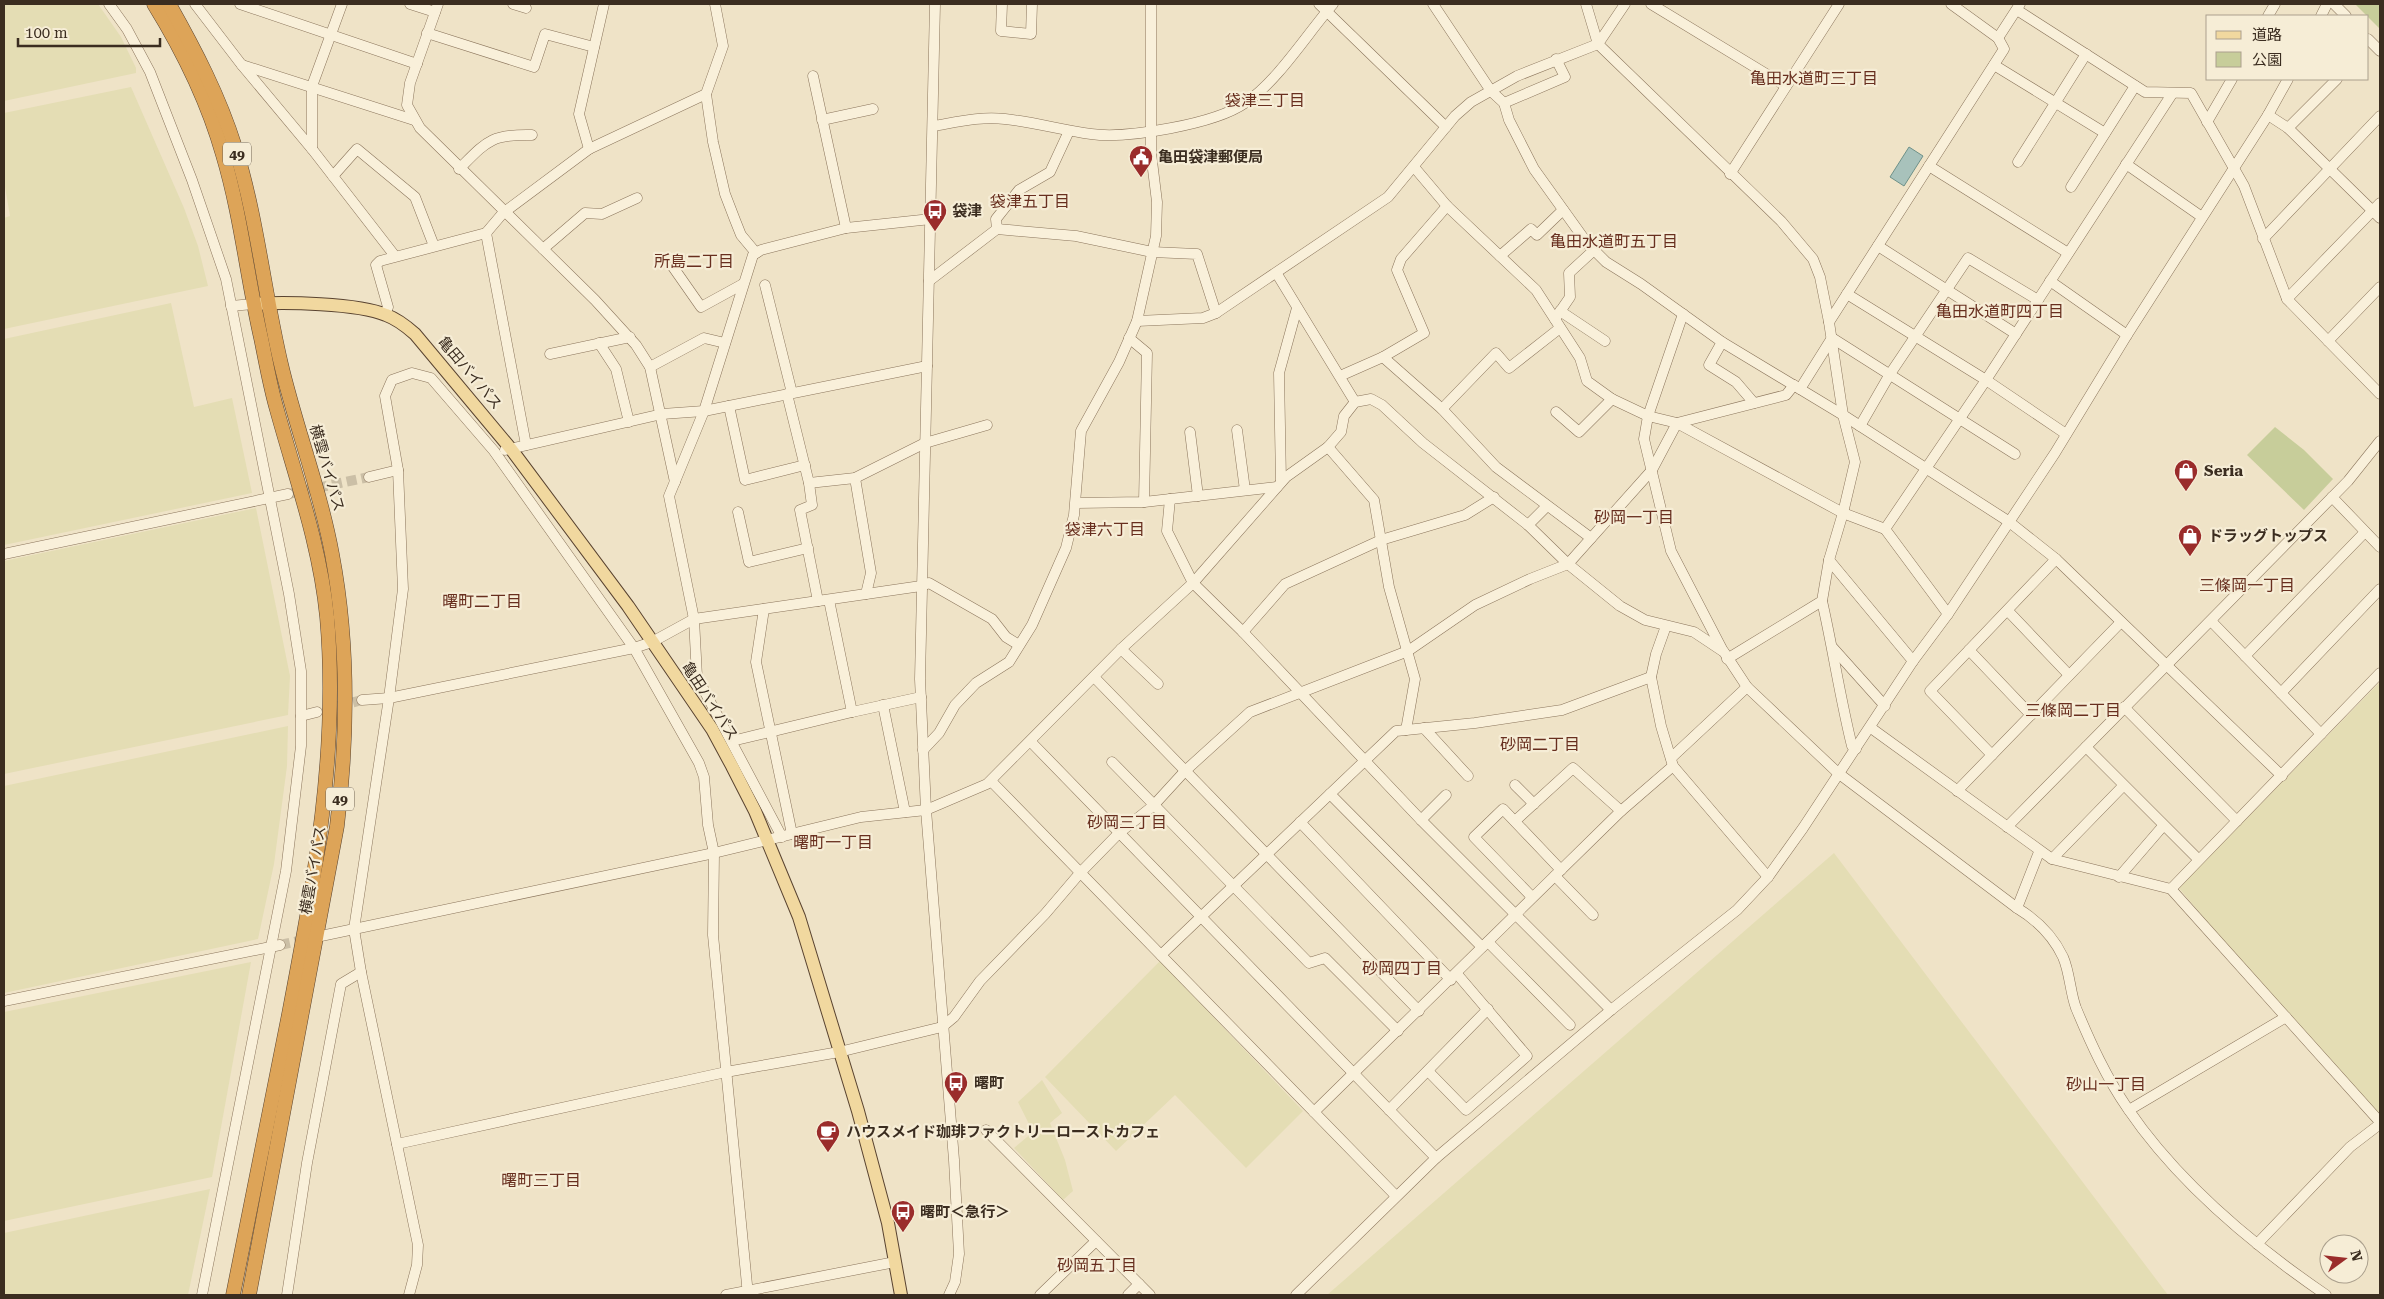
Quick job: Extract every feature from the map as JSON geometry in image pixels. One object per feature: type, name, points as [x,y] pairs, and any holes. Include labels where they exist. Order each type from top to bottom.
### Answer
[{"type":"highway","name":"49","points":[[154,4],[170,14],[210,81],[235,149],[251,212],[268,303]]},
{"type":"highway","name":"49","points":[[170,14],[223,155],[253,304]]},
{"type":"highway","name":"横雲バイパス","points":[[249,1295],[329,875],[343,776],[346,718],[344,641],[332,552],[324,516],[291,403],[268,303]]},
{"type":"highway","name":"横雲バイパス","points":[[233,1295],[320,845],[328,775],[331,720],[328,633],[318,556],[301,488],[276,408],[253,304]]},
{"type":"main road","name":"亀田バイパス","points":[[253,304],[268,303],[352,308],[386,314],[401,322],[432,352],[512,449],[628,606],[712,729],[767,840],[799,917],[858,1111],[888,1223],[901,1295]]},
{"type":"street","points":[[109,4],[127,29],[150,72],[192,180],[226,279],[298,646],[301,716],[299,763],[275,946],[202,1295]]},
{"type":"street","points":[[195,4],[241,64],[312,149],[395,256]]},
{"type":"street","points":[[240,4],[417,64]]},
{"type":"street","points":[[312,149],[312,86],[342,4]]},
{"type":"street","points":[[410,4],[436,8],[410,83],[407,105],[414,120],[459,169],[630,336],[650,367],[662,414],[675,483]]},
{"type":"street","points":[[513,4],[526,8]]},
{"type":"street","points":[[589,149],[579,114],[604,4]]},
{"type":"street","points":[[715,4],[723,46],[706,94],[713,142],[725,194],[741,235],[756,253]]},
{"type":"street","points":[[935,4],[934,126],[921,586],[921,697],[926,810],[954,1160],[959,1254],[955,1282],[949,1295]]},
{"type":"street","points":[[1002,4],[1001,32],[1031,34],[1032,4]]},
{"type":"street","points":[[923,750],[938,733],[955,705],[976,683],[1008,662],[1032,625],[1066,548],[1076,503],[1081,431],[1130,338],[1137,320],[1156,236],[1158,202],[1152,153],[1153,131],[1149,54],[1151,4]]},
{"type":"street","points":[[1433,4],[1491,91],[1504,102],[1509,120],[1534,169],[1563,210],[1594,250],[1606,262],[1722,342],[1843,415],[2008,521],[2056,559],[2282,776]]},
{"type":"street","points":[[1586,4],[1598,44],[1730,174],[1781,221],[1812,259],[1820,278],[1832,338],[1843,415],[1855,462],[1829,560],[1822,602],[1833,648],[1839,694],[1852,746],[1856,749]]},
{"type":"street","points":[[1137,320],[1203,318],[1216,313],[1277,274],[1388,198],[1446,127],[1471,102],[1517,76],[1598,44],[1625,4]]},
{"type":"street","points":[[1651,4],[1786,86]]},
{"type":"street","points":[[1730,174],[1839,4]]},
{"type":"street","points":[[1829,322],[2004,49],[1998,38],[1951,4]]},
{"type":"street","points":[[2269,15],[2275,4]]},
{"type":"street","points":[[2334,4],[2345,15]]},
{"type":"street","points":[[934,126],[975,119],[1005,119],[1094,135],[1153,131],[1227,113],[1246,103],[1274,77],[1326,6],[1446,127]]},
{"type":"street","points":[[1998,38],[2018,7],[2145,92],[2191,93],[2244,186],[2287,299],[2380,394]]},
{"type":"street","points":[[427,33],[534,67],[545,34],[594,47]]},
{"type":"street","points":[[2369,43],[2380,51]]},
{"type":"street","points":[[2018,162],[2086,54]]},
{"type":"street","points":[[1504,102],[1565,77],[1556,60]]},
{"type":"street","points":[[241,64],[414,120]]},
{"type":"street","points":[[1994,65],[2105,133]]},
{"type":"street","points":[[813,76],[846,228]]},
{"type":"street","points":[[2207,122],[2231,80]]},
{"type":"street","points":[[1296,1295],[1436,1158],[1611,1010],[1737,910],[1768,877],[1803,828],[1838,773],[1872,728],[1913,661],[1948,614],[2066,434],[2127,334],[2234,170],[2287,80]]},
{"type":"street","points":[[2288,128],[2336,80]]},
{"type":"street","points":[[2071,186],[2135,86]]},
{"type":"street","points":[[386,314],[388,307],[376,265],[380,261],[486,233],[504,213],[589,149],[706,94]]},
{"type":"street","points":[[1885,529],[1986,380],[2172,94]]},
{"type":"street","points":[[822,120],[872,109]]},
{"type":"street","points":[[2268,115],[2288,128],[2330,169],[2378,211],[2287,299]]},
{"type":"street","points":[[2263,239],[2380,116]]},
{"type":"street","points":[[997,229],[996,219],[1019,190],[1050,172],[1069,131]]},
{"type":"street","points":[[459,169],[486,141],[512,135],[532,135]]},
{"type":"street","points":[[333,176],[357,149],[415,197],[434,246]]},
{"type":"street","points":[[2126,164],[2202,217]]},
{"type":"street","points":[[1929,166],[2068,253]]},
{"type":"street","points":[[1414,167],[1447,206],[1536,290],[1558,319],[1580,358],[1587,381],[1612,399],[1648,416],[1677,424],[1843,513],[1885,529],[1948,614]]},
{"type":"street","points":[[543,249],[585,214],[602,214],[637,198]]},
{"type":"street","points":[[1340,376],[1383,357],[1424,333],[1397,270],[1401,259],[1447,206]]},
{"type":"street","points":[[1500,256],[1531,229],[1537,235],[1563,210]]},
{"type":"street","points":[[787,836],[697,677],[694,619],[669,496],[704,411],[752,255],[761,250],[846,228],[931,219]]},
{"type":"street","points":[[929,281],[997,229],[1076,236],[1152,252],[1198,254],[1216,313]]},
{"type":"street","points":[[486,233],[526,445]]},
{"type":"street","points":[[1878,246],[2016,334]]},
{"type":"street","points":[[1442,409],[1496,353],[1509,368],[1558,319],[1570,297],[1568,273],[1594,250]]},
{"type":"street","points":[[1860,426],[1890,374],[1968,258],[2038,300]]},
{"type":"street","points":[[674,267],[701,307],[743,284]]},
{"type":"street","points":[[1277,274],[1355,402]]},
{"type":"street","points":[[2050,281],[2127,334]]},
{"type":"street","points":[[765,285],[809,483],[812,505],[800,510],[808,548],[824,600],[852,712]]},
{"type":"street","points":[[2328,341],[2380,287]]},
{"type":"street","points":[[1847,294],[1986,380],[2066,434]]},
{"type":"street","points":[[231,306],[253,304]]},
{"type":"street","points":[[1279,484],[1279,373],[1297,308]]},
{"type":"street","points":[[1683,314],[1648,416],[1644,439],[1672,551],[1725,656],[1747,687],[1838,773],[2017,908],[2037,920],[2063,957],[2074,1003],[2095,1056],[2128,1110],[2202,1195],[2257,1244],[2324,1295]]},
{"type":"street","points":[[1558,319],[1605,341]]},
{"type":"street","points":[[550,354],[630,336]]},
{"type":"street","points":[[650,367],[704,338],[725,343]]},
{"type":"street","points":[[1130,338],[1147,353],[1144,502]]},
{"type":"street","points":[[1832,338],[2015,454]]},
{"type":"street","points":[[397,1144],[726,1072],[839,1052],[942,1026],[954,1017],[980,981],[1045,914],[1080,873],[1119,833],[1153,806],[1185,770],[1250,712],[1272,702],[1301,694],[1408,651],[1475,605],[1530,579],[1568,564],[1652,470],[1677,424],[1786,395],[1797,387],[1832,338]]},
{"type":"street","points":[[1722,342],[1709,365],[1736,382],[1754,403]]},
{"type":"street","points":[[599,343],[616,369],[628,422]]},
{"type":"street","points":[[1383,357],[1442,409],[1496,467],[1591,538]]},
{"type":"street","points":[[494,451],[512,449],[662,414],[704,411],[927,366]]},
{"type":"street","points":[[409,1295],[417,1264],[418,1245],[361,972],[354,929],[389,698],[403,589],[398,470],[385,396],[392,380],[412,373],[431,378],[494,451],[634,648],[699,763],[704,777],[708,825],[714,853],[713,935],[748,1293]]},
{"type":"street","points":[[321,936],[714,853],[861,817],[926,810],[991,781],[1121,649],[1193,583],[1279,484],[1328,447],[1341,432],[1344,416],[1355,402],[1371,399],[1382,405],[1423,443],[1528,525],[1568,564],[1620,606],[1645,620],[1694,632],[1725,656]]},
{"type":"street","points":[[1556,412],[1579,432],[1612,399]]},
{"type":"street","points":[[729,406],[745,480],[805,465]]},
{"type":"street","points":[[809,483],[855,478],[925,443],[987,425]]},
{"type":"street","points":[[1237,430],[1245,490]]},
{"type":"street","points":[[1190,432],[1198,496]]},
{"type":"street","points":[[2007,827],[2332,497],[2380,441]]},
{"type":"street","points":[[1328,447],[1374,500],[1389,587],[1415,678],[1406,730]]},
{"type":"street","points":[[369,476],[398,470]]},
{"type":"street","points":[[855,478],[871,573],[866,594]]},
{"type":"street","points":[[1076,503],[1144,502],[1279,484]]},
{"type":"street","points":[[4,554],[288,494]]},
{"type":"street","points":[[1243,632],[1285,584],[1381,540],[1465,515],[1494,497]]},
{"type":"street","points":[[2332,497],[2380,546]]},
{"type":"street","points":[[1170,499],[1167,530],[1193,583],[1243,632],[1421,820],[1611,1010]]},
{"type":"street","points":[[1528,525],[1548,506]]},
{"type":"street","points":[[738,512],[749,562],[808,548]]},
{"type":"street","points":[[2245,656],[2365,532]]},
{"type":"street","points":[[1992,755],[1930,691],[2056,559]]},
{"type":"street","points":[[1829,560],[1913,661]]},
{"type":"street","points":[[362,700],[389,698],[634,648],[652,642],[694,619],[921,586],[929,583],[992,620],[1006,637],[1020,645]]},
{"type":"street","points":[[2281,693],[2380,589]]},
{"type":"street","points":[[1725,656],[1822,602]]},
{"type":"street","points":[[764,609],[756,662],[771,732],[787,836]]},
{"type":"street","points":[[2008,610],[2069,675]]},
{"type":"street","points":[[2211,621],[2321,734]]},
{"type":"street","points":[[1957,791],[2121,622]]},
{"type":"street","points":[[1666,626],[1656,654],[1651,677],[1661,726],[1672,762],[1768,877]]},
{"type":"street","points":[[1833,648],[1885,706]]},
{"type":"street","points":[[1121,649],[1158,684]]},
{"type":"street","points":[[1969,650],[2031,715]]},
{"type":"street","points":[[2171,889],[2380,673]]},
{"type":"street","points":[[1094,677],[1419,1011]]},
{"type":"street","points":[[1161,955],[1396,731],[1562,710],[1651,677]]},
{"type":"street","points":[[1314,1112],[1454,977],[1532,897],[1747,687]]},
{"type":"street","points":[[732,741],[921,697]]},
{"type":"street","points":[[883,705],[905,812]]},
{"type":"street","points":[[2124,707],[2237,821]]},
{"type":"street","points":[[301,716],[317,712]]},
{"type":"street","points":[[1424,728],[1468,776]]},
{"type":"street","points":[[1872,728],[2052,860],[2171,889],[2380,1123],[2350,1147],[2257,1244]]},
{"type":"street","points":[[1031,742],[1436,1158]]},
{"type":"street","points":[[2086,747],[2198,859]]},
{"type":"street","points":[[1112,762],[1232,887],[1309,963],[1325,958],[1398,1031]]},
{"type":"street","points":[[1515,821],[1573,768],[1621,811]]},
{"type":"street","points":[[991,781],[1396,1196]]},
{"type":"street","points":[[1515,784],[1534,804]]},
{"type":"street","points":[[2052,860],[2123,786]]},
{"type":"street","points":[[1330,794],[1570,1025]]},
{"type":"street","points":[[1421,820],[1446,795]]},
{"type":"street","points":[[1532,897],[1474,837],[1503,809],[1593,915]]},
{"type":"street","points":[[1300,822],[1488,1009],[1527,1056],[1466,1110],[1428,1071]]},
{"type":"street","points":[[2119,877],[2163,826]]},
{"type":"street","points":[[2017,908],[2039,852]]},
{"type":"street","points":[[4,1001],[275,946]]},
{"type":"street","points":[[287,1295],[307,1163],[341,984],[361,972]]},
{"type":"street","points":[[1389,1110],[1488,1009]]},
{"type":"street","points":[[2128,1110],[2286,1017]]},
{"type":"street","points":[[986,1130],[1150,1295]]},
{"type":"street","points":[[1040,1295],[1096,1241]]},
{"type":"street","points":[[726,1295],[748,1293],[895,1262]]},
{"type":"street","points":[[1128,1295],[1139,1284]]},
{"type":"shaded area","points":[[4,4],[98,4],[121,37],[136,68],[136,73],[4,101]]},
{"type":"shaded area","points":[[131,87],[184,208],[198,246],[208,286],[4,329],[4,218],[10,216],[4,181],[4,113]]},
{"type":"shaded area","points":[[171,303],[194,407],[232,398],[252,493],[4,545],[4,339]]},
{"type":"shaded area","points":[[256,508],[290,676],[288,715],[4,774],[4,561]]},
{"type":"shaded area","points":[[2380,682],[2380,1131],[2179,888]]},
{"type":"shaded area","points":[[288,726],[287,766],[274,864],[258,939],[4,993],[4,786]]},
{"type":"shaded area","points":[[1834,853],[2168,1295],[1327,1295]]},
{"type":"shaded area","points":[[1160,961],[1303,1111],[1246,1168],[1175,1095],[1116,1151],[1045,1077]]},
{"type":"shaded area","points":[[251,962],[212,1177],[4,1221],[4,1012]]},
{"type":"shaded area","points":[[1042,1080],[1062,1113],[1050,1123],[1065,1160],[1073,1191],[1063,1200],[1014,1148],[1033,1132],[1018,1102]]},
{"type":"shaded area","points":[[210,1189],[188,1295],[4,1295],[4,1233]]},
{"type":"green space","points":[[2355,4],[2380,4],[2380,29],[2369,18],[2369,15],[2366,15]]},
{"type":"green space","points":[[2275,427],[2304,450],[2333,479],[2304,510],[2247,455]]},
{"type":"water","points":[[1909,147],[1923,156],[1904,186],[1890,177]]},
{"type":"tunnel","points":[[288,494],[369,477]]},
{"type":"tunnel","points":[[324,710],[362,700]]},
{"type":"tunnel","points":[[280,945],[308,939]]},
{"type":"place","name":"亀田袋津郵便局","points":[[1141,178]]},
{"type":"place","name":"袋津","points":[[935,232]]},
{"type":"place","name":"Seria","points":[[2186,492]]},
{"type":"place","name":"ドラッグトップス","points":[[2190,557]]},
{"type":"place","name":"曙町","points":[[956,1104]]},
{"type":"place","name":"ハウスメイド珈琲ファクトリーローストカフェ","points":[[828,1153]]},
{"type":"place","name":"曙町＜急行＞","points":[[903,1233]]},
{"type":"district","name":"亀田水道町三丁目","points":[[1814,78]]},
{"type":"district","name":"袋津三丁目","points":[[1265,100]]},
{"type":"district","name":"袋津五丁目","points":[[1030,201]]},
{"type":"district","name":"亀田水道町五丁目","points":[[1614,241]]},
{"type":"district","name":"所島二丁目","points":[[694,261]]},
{"type":"district","name":"亀田水道町四丁目","points":[[2000,311]]},
{"type":"district","name":"砂岡一丁目","points":[[1634,517]]},
{"type":"district","name":"袋津六丁目","points":[[1105,529]]},
{"type":"district","name":"三條岡一丁目","points":[[2247,585]]},
{"type":"district","name":"曙町二丁目","points":[[482,601]]},
{"type":"district","name":"三條岡二丁目","points":[[2073,710]]},
{"type":"district","name":"砂岡二丁目","points":[[1540,744]]},
{"type":"district","name":"砂岡三丁目","points":[[1127,822]]},
{"type":"district","name":"曙町一丁目","points":[[833,842]]},
{"type":"district","name":"砂岡四丁目","points":[[1402,968]]},
{"type":"district","name":"砂山一丁目","points":[[2106,1084]]},
{"type":"district","name":"曙町三丁目","points":[[541,1180]]},
{"type":"district","name":"砂岡五丁目","points":[[1097,1265]]}]
